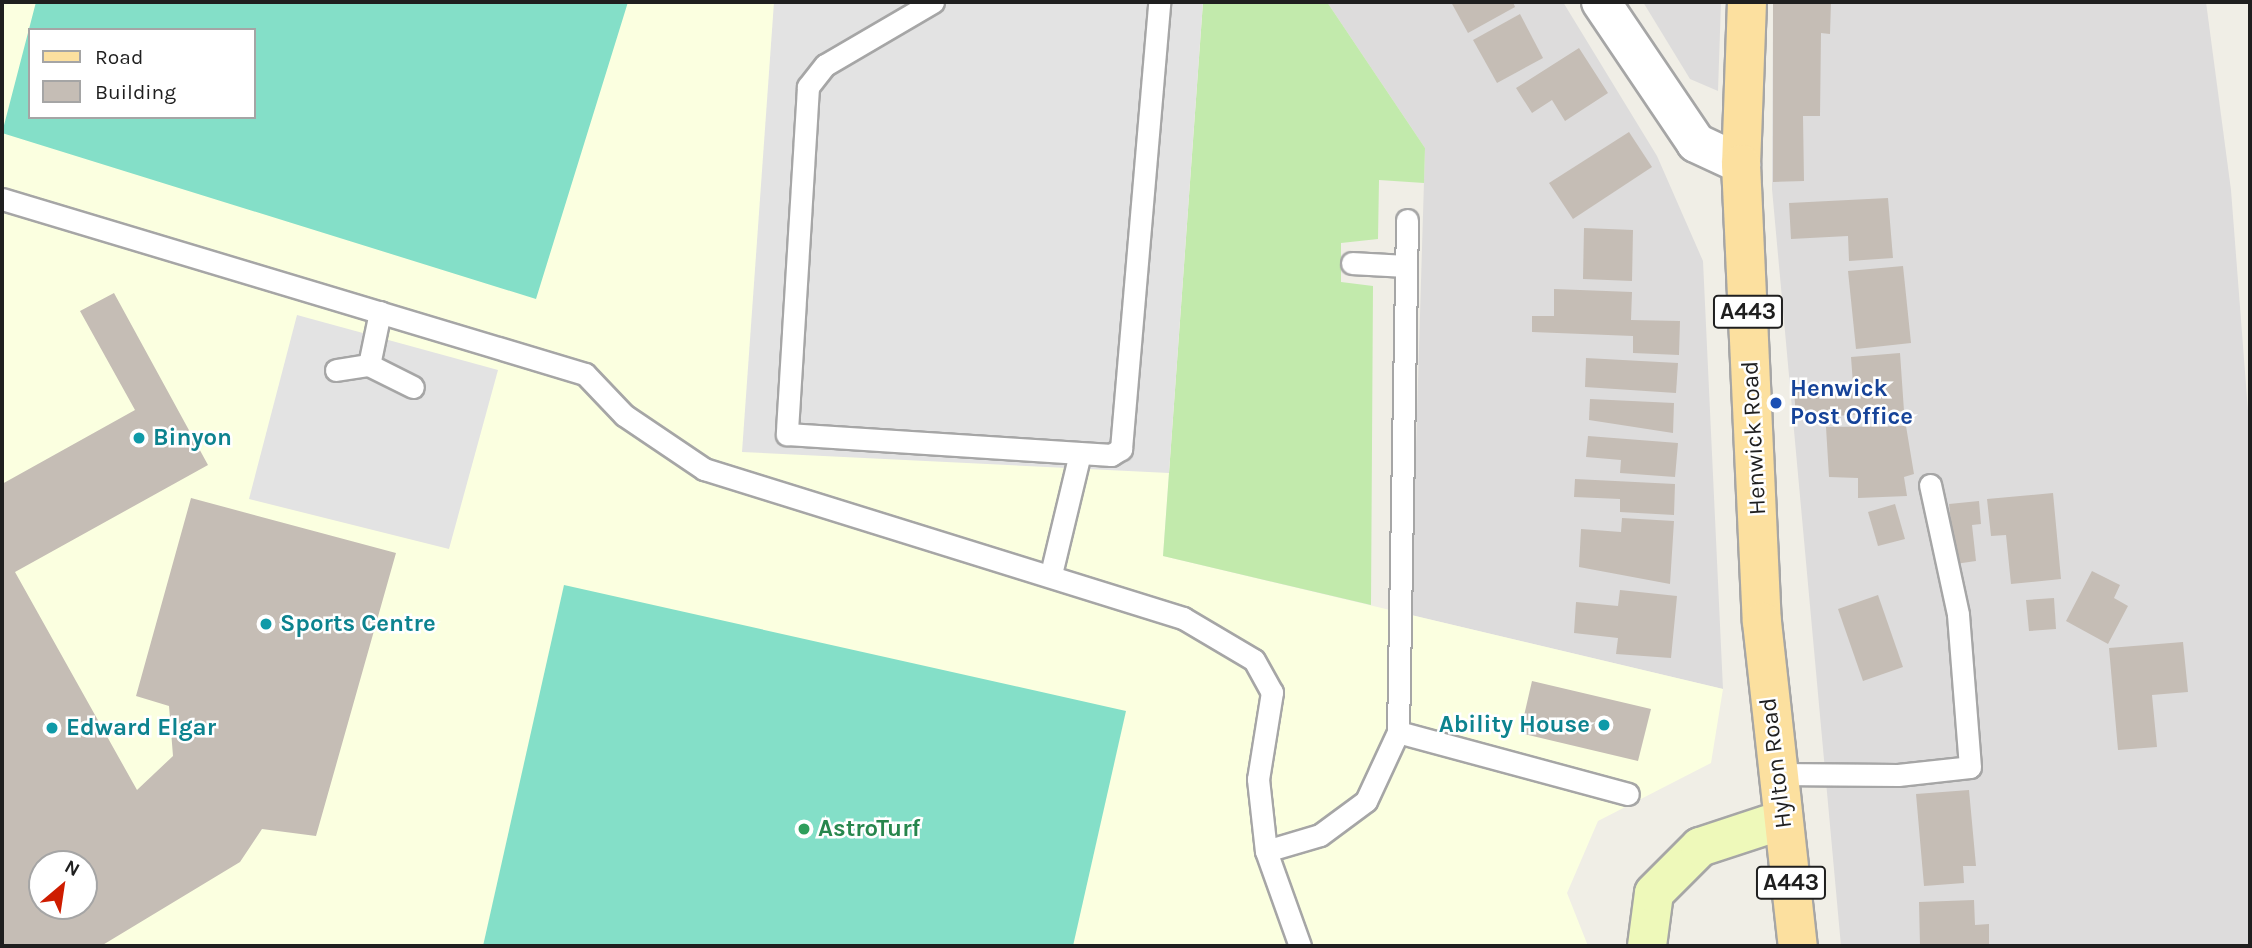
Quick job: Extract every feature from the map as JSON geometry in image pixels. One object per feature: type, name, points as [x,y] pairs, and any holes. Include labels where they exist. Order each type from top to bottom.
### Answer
[{"type":"main road","name":"Henwick Road","points":[[1746,2],[1741,164],[1762,622]]},
{"type":"main road","name":"Hylton Road","points":[[1762,622],[1775,774],[1798,946]]},
{"type":"main road","points":[[1647,946],[1654,893],[1700,847],[1782,820]]},
{"type":"street","points":[[1601,2],[1696,143],[1741,164]]},
{"type":"lane","points":[[933,2],[825,65],[808,87],[787,433],[1111,455],[1127,432],[1159,2]]},
{"type":"lane","points":[[2,199],[585,374],[624,415],[704,469],[1051,574],[1183,618],[1254,660],[1272,692],[1258,779],[1266,851],[1300,946]]},
{"type":"lane","points":[[1266,851],[1320,835],[1366,801],[1398,732],[1407,220]]},
{"type":"lane","points":[[1352,263],[1405,266]]},
{"type":"lane","points":[[369,365],[380,312]]},
{"type":"lane","points":[[336,370],[369,365]]},
{"type":"lane","points":[[369,365],[378,375],[413,387]]},
{"type":"lane","points":[[1051,574],[1080,453]]},
{"type":"lane","points":[[1775,774],[1898,775],[1970,767],[1958,614],[1930,485]]},
{"type":"lane","points":[[1398,732],[1628,794]]},
{"type":"shaded area","points":[[2,2],[1203,2],[1163,556],[1723,689],[1711,763],[1598,821],[1567,893],[1588,946],[2,946]]},
{"type":"shaded area","points":[[774,2],[1203,2],[1169,473],[742,452]]},
{"type":"shaded area","points":[[1327,2],[1563,2],[1657,156],[1703,261],[1723,689],[1411,615],[1425,148]]},
{"type":"shaded area","points":[[1643,2],[1721,2],[1718,91],[1690,79]]},
{"type":"shaded area","points":[[1773,2],[2206,2],[2231,190],[2250,437],[2250,946],[1841,946],[1772,189]]},
{"type":"shaded area","points":[[297,315],[498,370],[449,549],[249,499]]},
{"type":"green space","points":[[36,2],[628,2],[536,299],[2,133],[28,33],[28,119],[256,119],[256,28],[29,28]]},
{"type":"green space","points":[[1203,2],[1327,2],[1425,148],[1424,183],[1379,180],[1378,239],[1341,243],[1341,282],[1373,286],[1371,605],[1163,556]]},
{"type":"green space","name":"AstroTurf","points":[[564,585],[1126,711],[1073,946],[483,946]]},
{"type":"building","points":[[1451,2],[1513,2],[1515,7],[1468,33]]},
{"type":"building","points":[[1773,2],[1831,2],[1830,34],[1821,33],[1820,116],[1803,116],[1804,181],[1773,182]]},
{"type":"building","points":[[1520,14],[1543,58],[1497,83],[1473,40]]},
{"type":"building","points":[[1579,48],[1608,93],[1565,121],[1552,100],[1532,113],[1516,88]]},
{"type":"building","points":[[1629,132],[1652,167],[1573,219],[1549,183]]},
{"type":"building","points":[[1888,198],[1893,258],[1849,261],[1848,236],[1791,239],[1789,203]]},
{"type":"building","points":[[1584,228],[1633,230],[1632,281],[1583,279]]},
{"type":"building","points":[[1903,266],[1911,343],[1856,349],[1848,271]]},
{"type":"building","points":[[1554,289],[1632,292],[1631,320],[1680,321],[1679,355],[1633,353],[1633,336],[1532,332],[1532,316],[1554,316]]},
{"type":"building","points":[[114,293],[208,465],[15,572],[137,790],[173,756],[169,706],[136,696],[191,498],[396,553],[316,836],[262,829],[240,862],[101,946],[2,946],[2,484],[135,410],[80,311]]},
{"type":"building","points":[[1900,353],[1904,411],[1796,419],[1794,389],[1853,384],[1851,357]]},
{"type":"building","points":[[1586,358],[1678,363],[1676,393],[1585,387]]},
{"type":"building","points":[[1590,399],[1674,403],[1673,433],[1589,420]]},
{"type":"building","points":[[1906,426],[1914,474],[1904,477],[1907,496],[1858,498],[1858,478],[1829,477],[1826,427]]},
{"type":"building","points":[[1588,436],[1678,443],[1675,477],[1620,473],[1621,460],[1586,457]]},
{"type":"building","points":[[1575,479],[1675,484],[1674,515],[1620,512],[1620,499],[1574,497]]},
{"type":"building","points":[[2053,493],[2061,579],[2011,584],[2006,535],[1991,536],[1987,499]]},
{"type":"building","points":[[1979,501],[1981,524],[1972,525],[1976,561],[1955,564],[1949,504]]},
{"type":"building","points":[[1895,504],[1905,539],[1878,546],[1868,512]]},
{"type":"building","points":[[1622,518],[1674,521],[1670,584],[1579,567],[1581,529],[1621,532]]},
{"type":"building","points":[[2092,571],[2120,585],[2114,598],[2128,606],[2108,644],[2066,621]]},
{"type":"building","points":[[1620,590],[1677,596],[1671,658],[1616,654],[1618,638],[1574,633],[1576,602],[1618,606]]},
{"type":"building","points":[[1878,595],[1903,667],[1863,681],[1838,609]]},
{"type":"building","points":[[2054,598],[2056,629],[2029,631],[2026,600]]},
{"type":"building","points":[[2183,642],[2188,692],[2152,695],[2157,747],[2118,750],[2109,648]]},
{"type":"building","name":"Ability House","points":[[1532,681],[1651,709],[1638,761],[1520,733]]},
{"type":"building","points":[[1969,790],[1976,866],[1963,866],[1964,883],[1924,886],[1916,794]]},
{"type":"building","points":[[1974,900],[1975,925],[1989,924],[1989,946],[1920,946],[1919,902]]},
{"type":"place","name":"Henwick Post Office","points":[[1776,403]]},
{"type":"place","name":"Binyon","points":[[139,438]]},
{"type":"place","name":"Sports Centre","points":[[266,624]]},
{"type":"place","name":"Ability House","points":[[1604,725]]},
{"type":"place","name":"Edward Elgar","points":[[52,728]]},
{"type":"place","name":"AstroTurf","points":[[804,829]]}]
